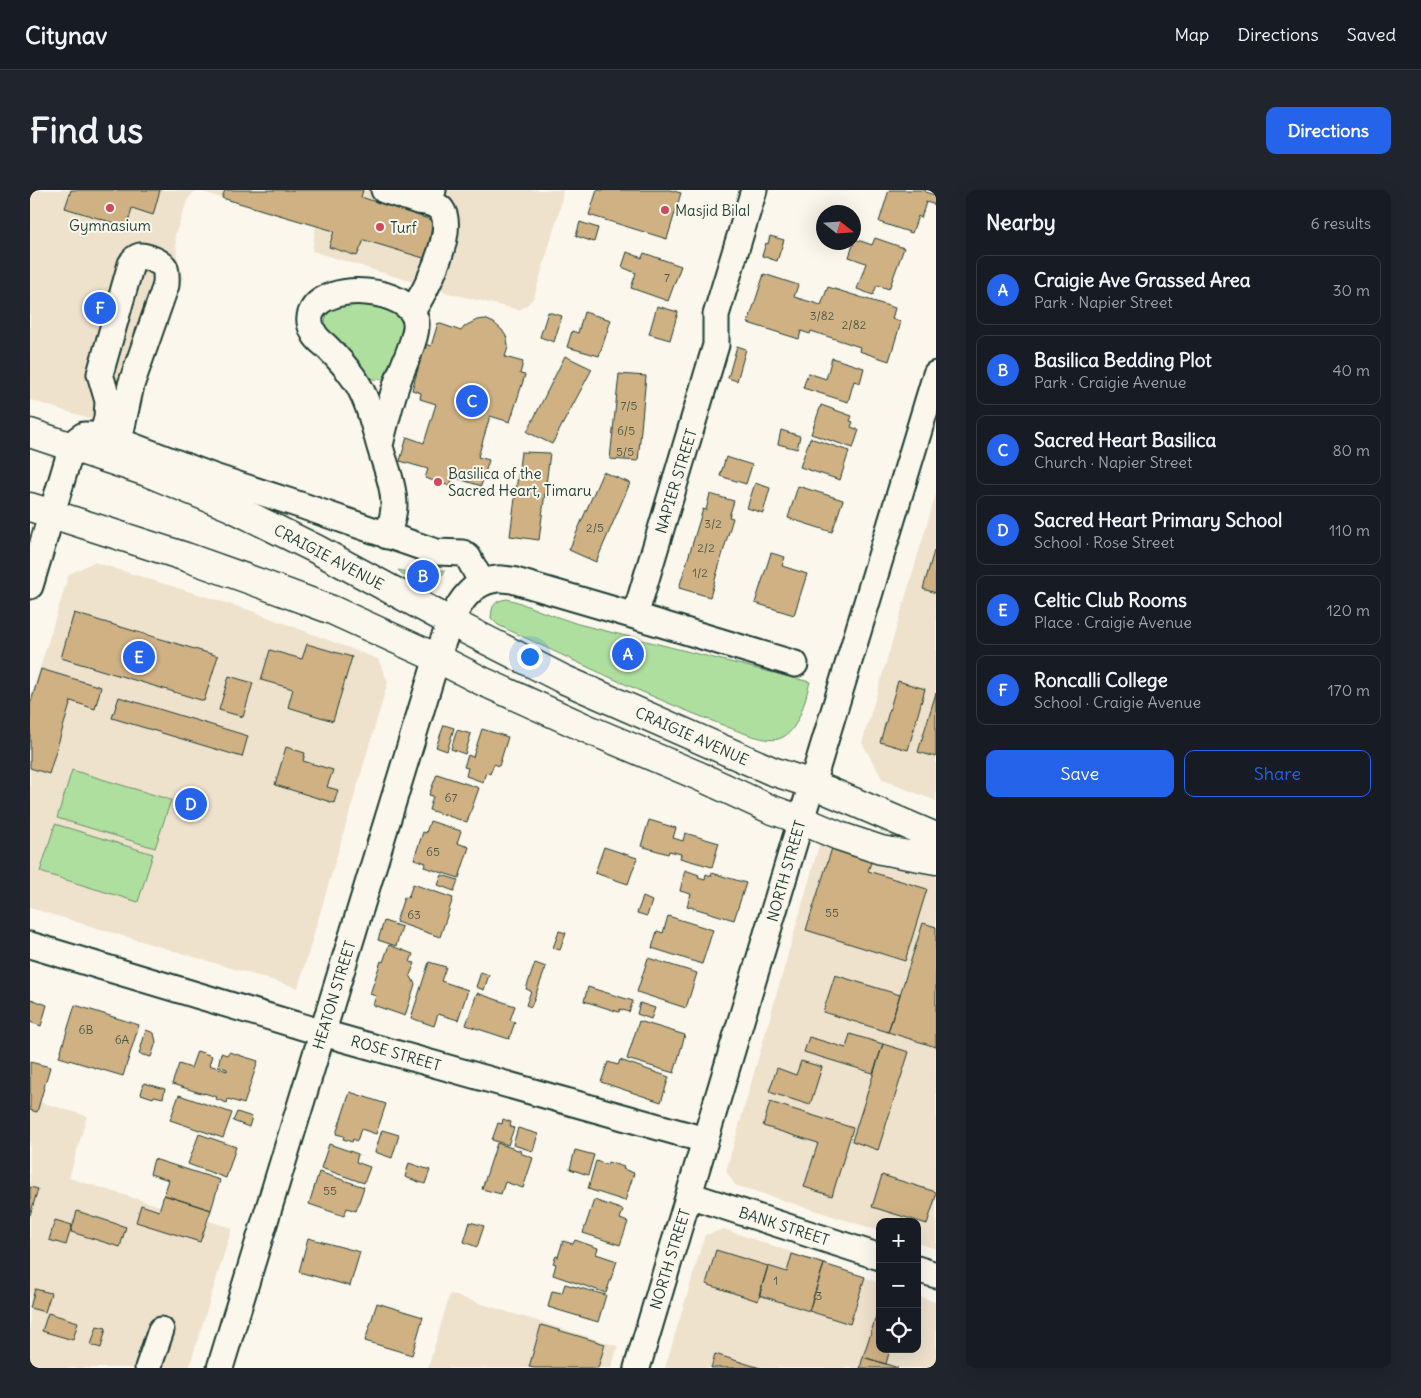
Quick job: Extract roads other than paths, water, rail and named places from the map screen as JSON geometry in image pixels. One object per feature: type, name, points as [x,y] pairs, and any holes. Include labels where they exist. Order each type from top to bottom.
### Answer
[{"type":"highway","name":"CRAIGIE AVENUE","points":[[30,433],[156,476],[231,507],[316,549],[451,622],[563,679],[772,771],[812,784],[936,837]]},
{"type":"highway","points":[[41,510],[186,557],[332,610],[590,730],[699,776],[770,809],[839,836],[881,850],[936,860]]},
{"type":"street","points":[[384,190],[418,201],[430,196],[443,212],[445,225],[442,248],[433,275],[412,311]]},
{"type":"street","name":"NAPIER STREET","points":[[636,616],[716,345],[716,315],[754,190]]},
{"type":"street","points":[[141,256],[159,262],[164,266],[166,284],[110,439],[107,418],[108,401],[100,374],[101,368],[131,264],[135,258],[141,256]]},
{"type":"street","points":[[380,445],[397,382],[416,332],[416,319],[412,311],[400,302],[380,294],[362,291],[342,292],[326,298],[316,306],[311,313],[310,324],[314,334],[353,376],[362,390],[393,489],[394,508],[388,536]]},
{"type":"street","name":"NORTH STREET","points":[[637,1368],[936,374]]},
{"type":"street","points":[[30,586],[41,510],[72,446],[84,435],[92,434],[436,552],[463,554],[468,557],[482,583]]},
{"type":"street","points":[[451,622],[469,591],[482,583],[496,579],[512,580],[795,664]]},
{"type":"street","name":"HEATON STREET","points":[[220,1368],[437,658],[451,622]]},
{"type":"street","name":"ROSE STREET","points":[[30,945],[323,1033],[706,1140]]},
{"type":"street","name":"BANK STREET","points":[[689,1195],[876,1256]]},
{"type":"street","points":[[921,1270],[936,1275]]},
{"type":"street","points":[[148,1368],[161,1330]]},
{"type":"place","name":"Gymnasium","points":[[110,208]]},
{"type":"place","name":"Masjid Bilal","points":[[665,210]]},
{"type":"place","name":"Turf","points":[[380,227]]},
{"type":"place","name":"Roncalli College","points":[[100,308]]},
{"type":"place","name":"Sacred Heart Basilica","points":[[472,401]]},
{"type":"place","name":"Basilica of the Sacred Heart, Timaru","points":[[438,482]]},
{"type":"place","name":"Basilica Bedding Plot","points":[[423,576]]},
{"type":"place","name":"Craigie Ave Grassed Area","points":[[628,654]]},
{"type":"place","name":"Celtic Club Rooms","points":[[139,657]]},
{"type":"place","name":"Sacred Heart Primary School","points":[[191,804]]}]
